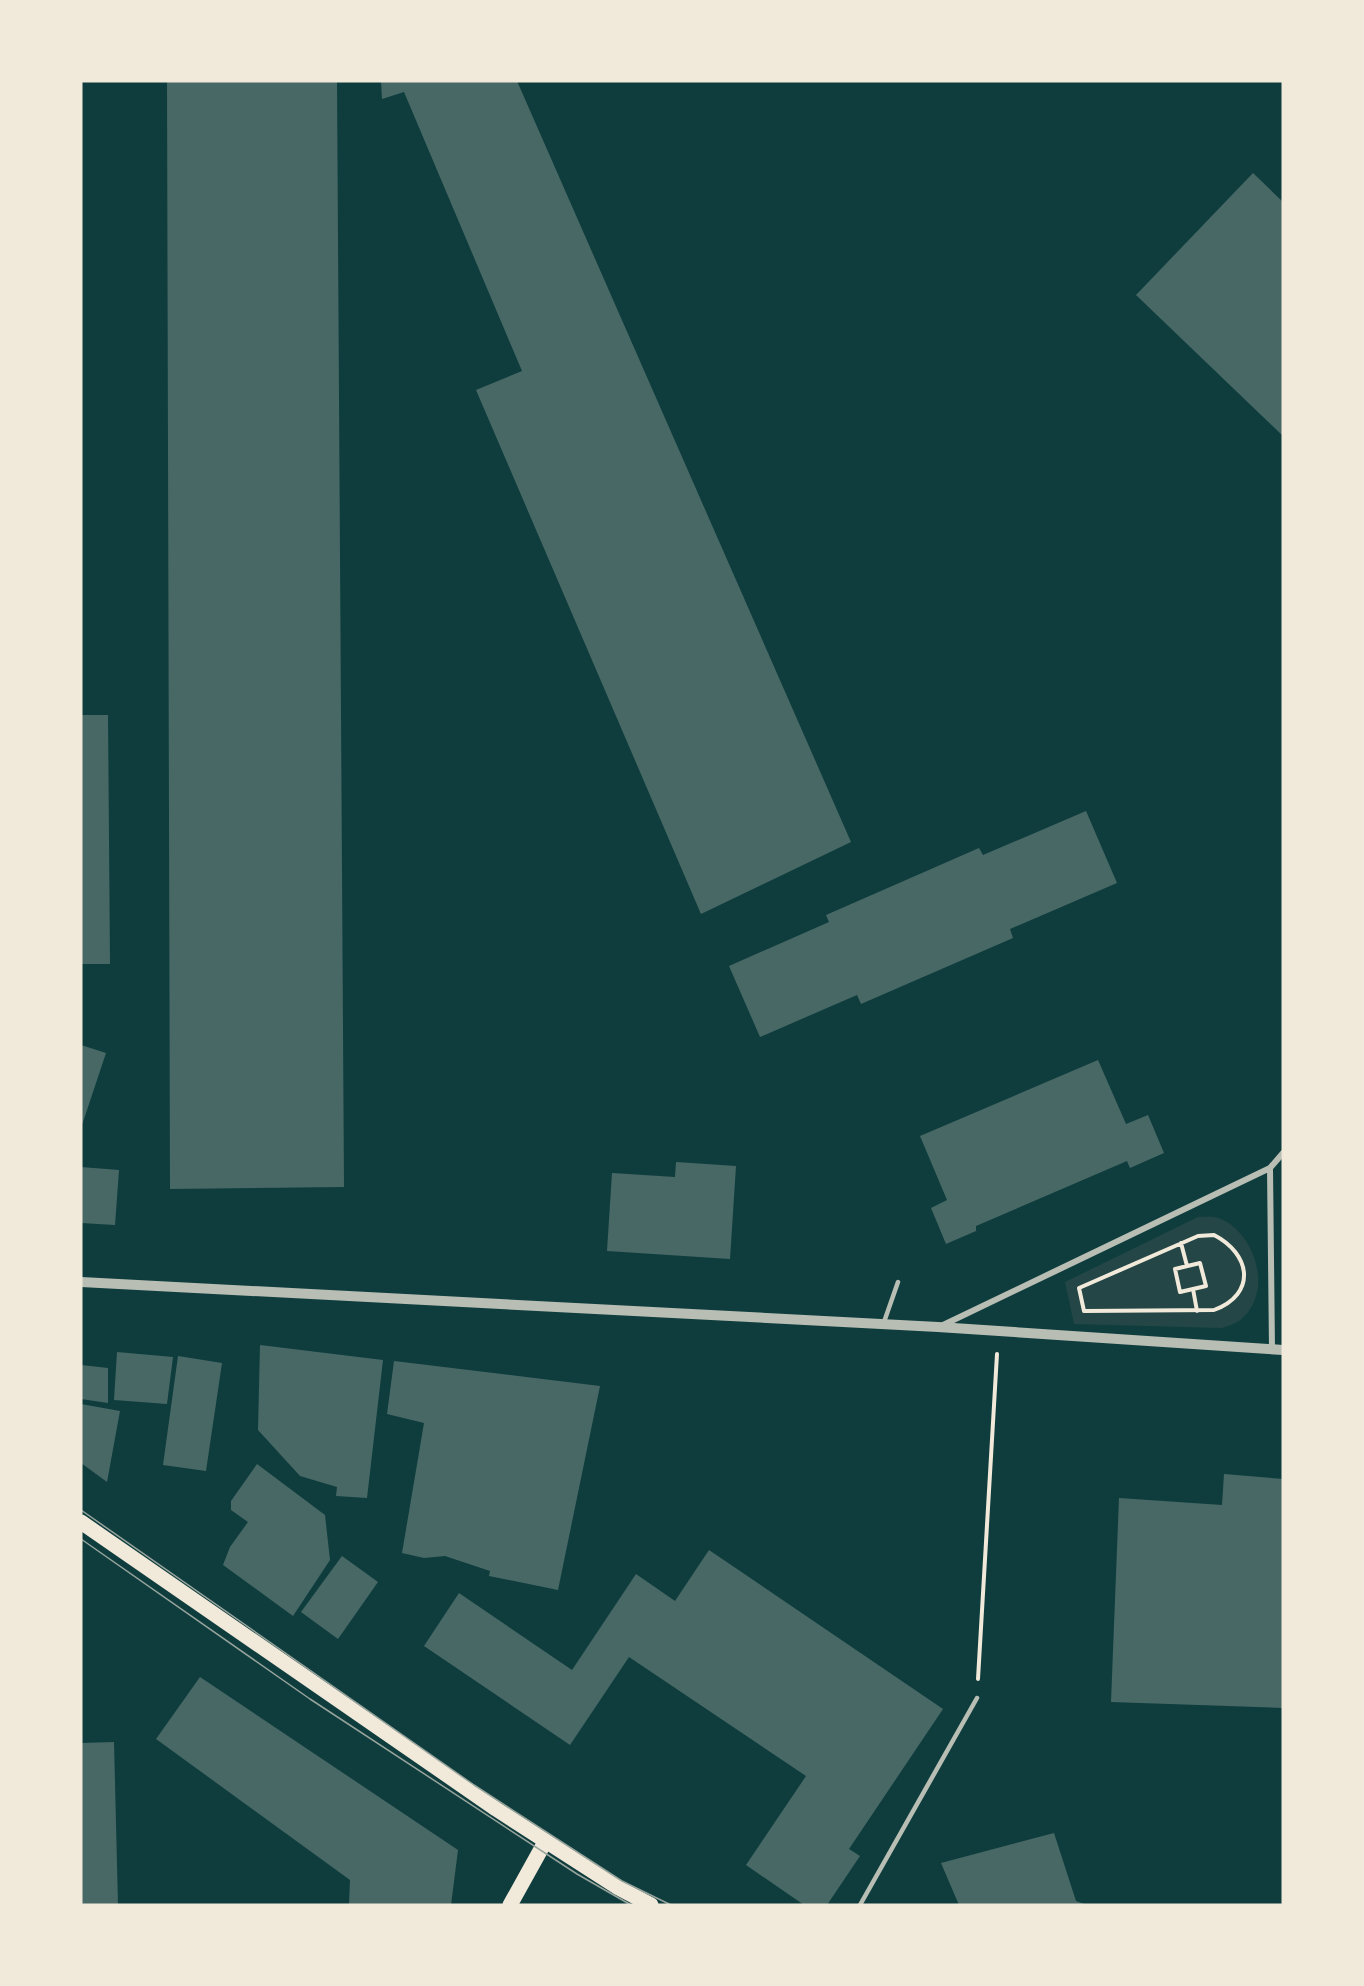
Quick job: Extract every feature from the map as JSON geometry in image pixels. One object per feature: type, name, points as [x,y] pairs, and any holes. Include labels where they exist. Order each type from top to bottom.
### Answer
[{"type":"main road","points":[[81,1522],[545,1842],[651,1905]]},
{"type":"main road","points":[[510,1905],[545,1842]]},
{"type":"street","points":[[938,1327],[1270,1168],[1283,1152]]},
{"type":"street","points":[[81,1282],[938,1327],[1277,1349],[1270,1168]]},
{"type":"lane","points":[[884,1325],[898,1282]]},
{"type":"lane","points":[[860,1905],[977,1698]]},
{"type":"path","points":[[1214,1235],[1227,1242],[1241,1256],[1245,1276],[1239,1294],[1230,1304],[1214,1310],[1197,1311],[1084,1311],[1079,1288],[1181,1243],[1197,1236],[1214,1235]]},
{"type":"path","points":[[1181,1243],[1187,1266]]},
{"type":"path","points":[[1200,1263],[1206,1286],[1193,1289],[1180,1292],[1175,1269],[1200,1263]]},
{"type":"path","points":[[1193,1289],[1197,1311]]},
{"type":"path","points":[[977,1698],[998,1332]]},
{"type":"shaded area","points":[[1198,1217],[1219,1218],[1234,1227],[1252,1251],[1257,1266],[1256,1296],[1250,1310],[1239,1321],[1222,1328],[1074,1324],[1065,1282]]},
{"type":"building","points":[[167,81],[337,81],[344,1187],[170,1189]]},
{"type":"building","points":[[381,81],[517,81],[851,842],[701,914],[476,390],[522,371],[404,92],[382,99]]},
{"type":"building","points":[[1253,173],[1283,202],[1283,436],[1136,295]]},
{"type":"building","points":[[81,715],[108,715],[110,964],[81,964]]},
{"type":"building","points":[[1086,811],[1117,883],[1010,929],[1013,938],[861,1004],[857,995],[760,1037],[729,966],[829,922],[826,915],[979,848],[983,855]]},
{"type":"building","points":[[81,1045],[106,1053],[81,1128]]},
{"type":"building","points":[[1098,1060],[1126,1124],[1148,1115],[1164,1153],[1130,1168],[1127,1161],[976,1226],[976,1231],[946,1244],[931,1208],[947,1200],[920,1136]]},
{"type":"building","points":[[676,1162],[736,1166],[730,1259],[607,1251],[612,1173],[675,1177]]},
{"type":"building","points":[[81,1167],[119,1170],[115,1225],[81,1223]]},
{"type":"building","points":[[260,1345],[383,1360],[367,1498],[336,1496],[337,1487],[300,1476],[258,1430]]},
{"type":"building","points":[[117,1352],[173,1357],[167,1404],[114,1400]]},
{"type":"building","points":[[178,1356],[222,1363],[206,1471],[163,1465]]},
{"type":"building","points":[[394,1361],[600,1386],[558,1590],[489,1576],[490,1571],[445,1556],[424,1558],[402,1553],[424,1423],[387,1414]]},
{"type":"building","points":[[81,1365],[108,1368],[108,1403],[81,1399]]},
{"type":"building","points":[[81,1404],[120,1411],[107,1482],[81,1463]]},
{"type":"building","points":[[257,1464],[325,1515],[330,1560],[293,1616],[223,1565],[230,1547],[248,1522],[231,1510],[231,1501]]},
{"type":"building","points":[[1224,1474],[1283,1479],[1283,1708],[1111,1702],[1119,1498],[1222,1505]]},
{"type":"building","points":[[709,1550],[943,1709],[849,1849],[860,1856],[827,1905],[804,1905],[746,1865],[806,1776],[629,1657],[570,1745],[424,1646],[459,1593],[572,1670],[636,1574],[675,1601]]},
{"type":"building","points":[[342,1556],[378,1582],[338,1639],[301,1612]]},
{"type":"building","points":[[200,1677],[458,1850],[451,1905],[349,1905],[350,1880],[156,1739]]},
{"type":"building","points":[[114,1742],[118,1905],[81,1905],[81,1743]]},
{"type":"building","points":[[1054,1833],[1076,1901],[1087,1905],[959,1905],[941,1863]]},
{"type":"tram line","points":[[81,1510],[474,1785],[622,1881],[671,1905]]},
{"type":"tram line","points":[[81,1539],[310,1699],[577,1874],[631,1905]]}]
